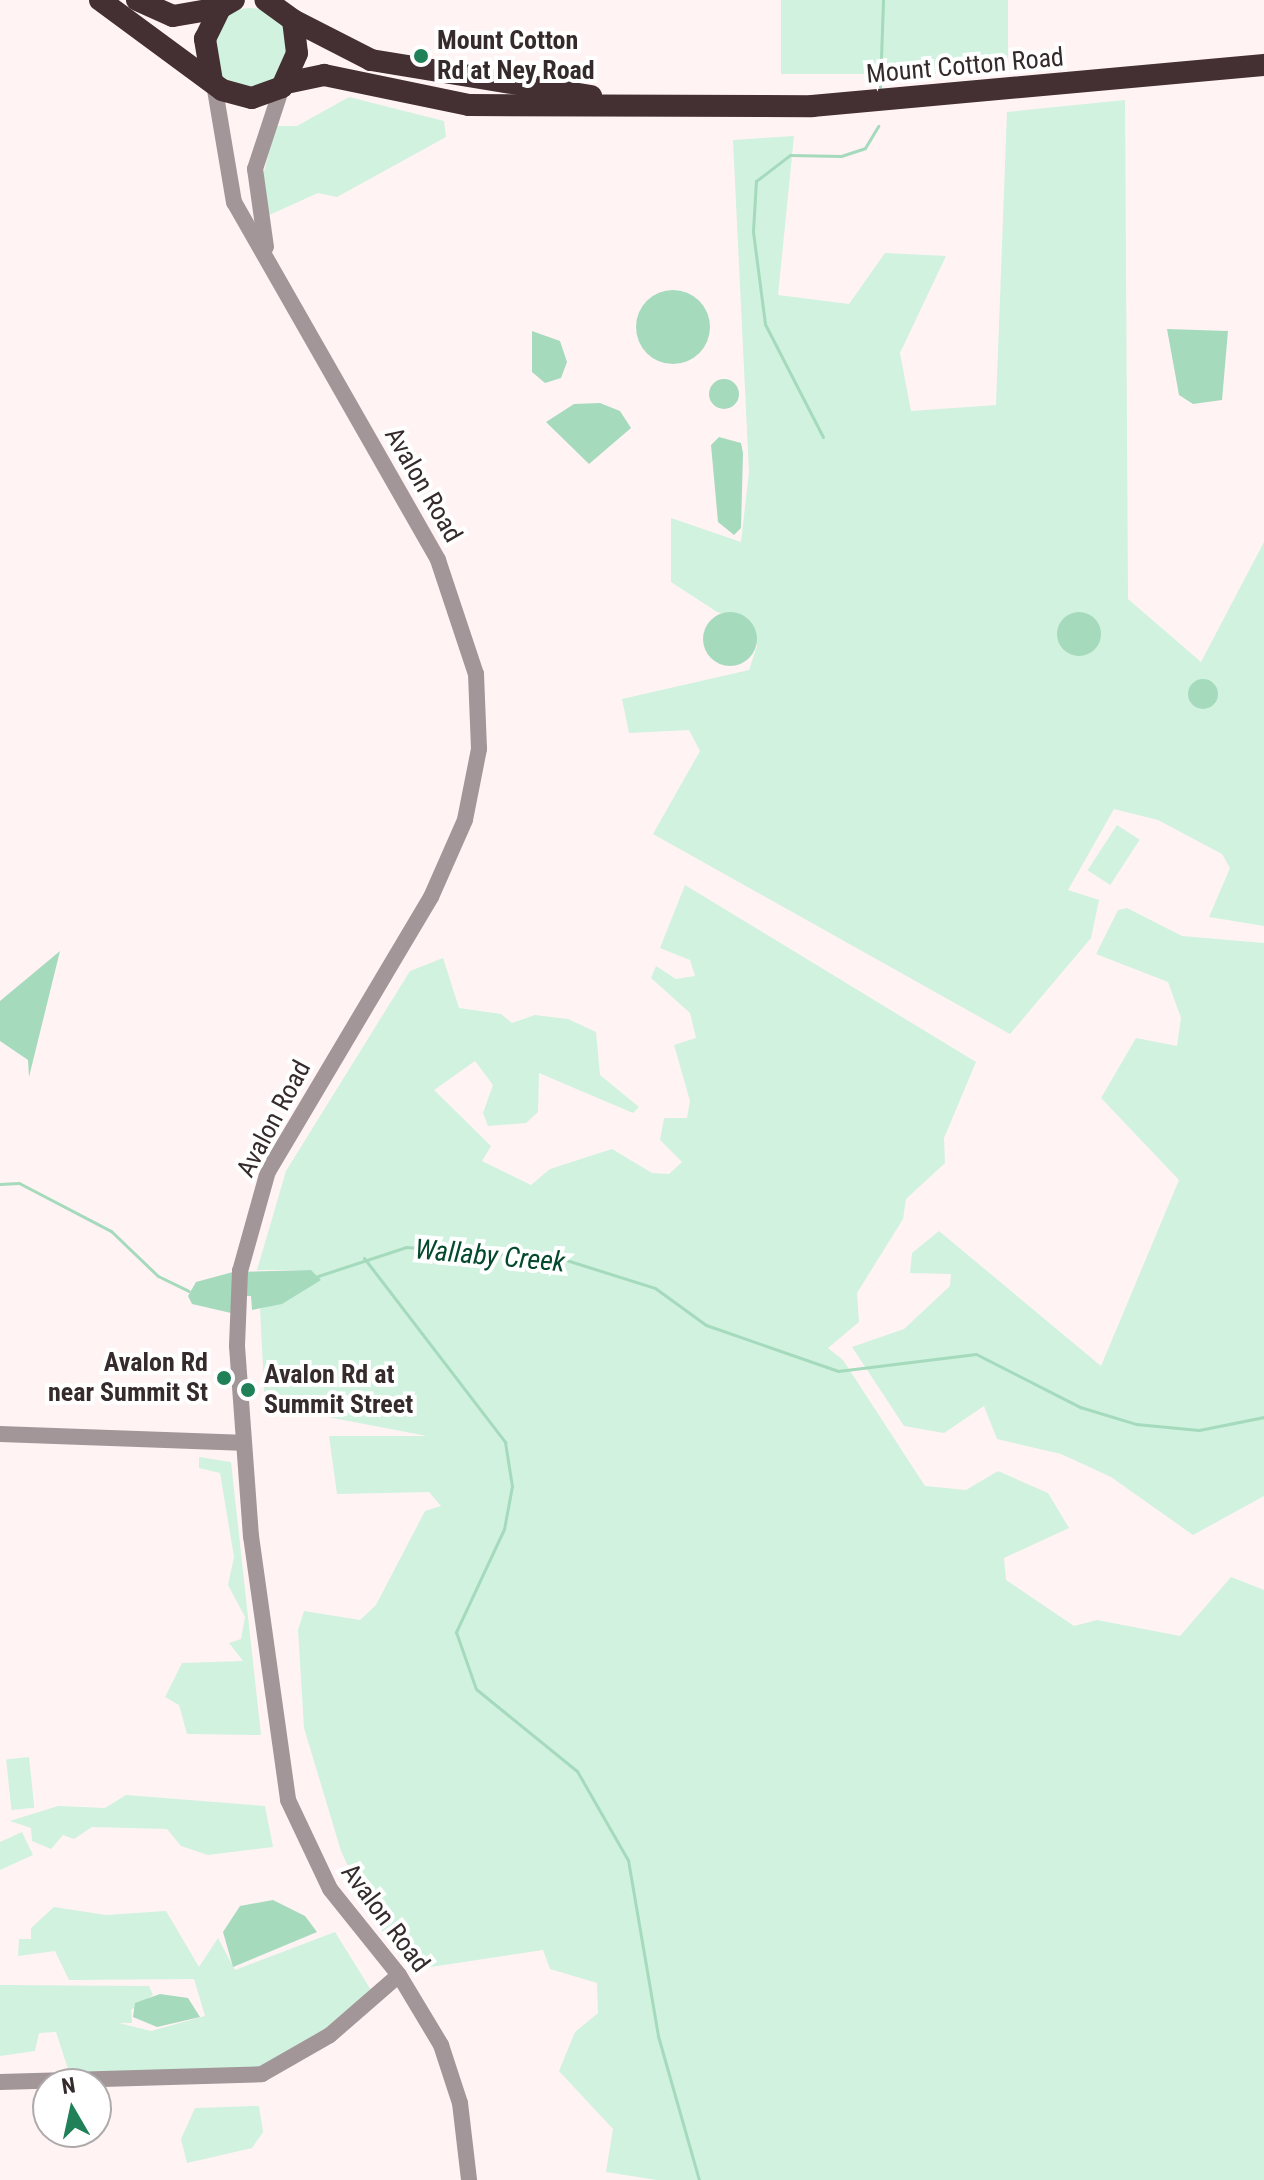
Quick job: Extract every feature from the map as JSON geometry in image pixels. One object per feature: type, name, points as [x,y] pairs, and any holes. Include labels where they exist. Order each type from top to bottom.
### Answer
[{"type":"highway","points":[[100,0],[213,83]]},
{"type":"highway","points":[[137,0],[173,16],[227,4]]},
{"type":"highway","name":"Mount Cotton Road","points":[[265,0],[293,20],[371,60],[670,106]]},
{"type":"highway","points":[[213,83],[204,45],[227,4]]},
{"type":"highway","points":[[284,85],[297,53],[293,20]]},
{"type":"highway","name":"Mount Cotton Road","points":[[213,83],[252,98],[284,85],[324,75],[469,105],[670,106],[915,101],[1264,65]]},
{"type":"street","name":"Avalon Road","points":[[213,83],[226,182],[456,599],[473,658],[480,731],[470,806],[449,863],[268,1171],[240,1271],[238,1296],[241,1443],[281,1770],[339,1916],[394,1978],[449,2065],[469,2180]]},
{"type":"street","name":"Avalon Road","points":[[268,257],[255,169],[284,85]]},
{"type":"street","points":[[0,1434],[241,1443]]},
{"type":"street","points":[[0,2082],[262,2074],[330,2035],[394,1978]]},
{"type":"shaded area","points":[[781,0],[1008,0],[1008,74],[781,74]]},
{"type":"shaded area","points":[[250,8],[265,11],[278,20],[287,33],[290,48],[287,63],[278,76],[265,85],[250,88],[235,85],[222,76],[213,63],[210,48],[213,33],[222,20],[235,11]]},
{"type":"shaded area","points":[[349,97],[444,121],[446,137],[337,197],[318,193],[267,216],[261,183],[276,126],[297,126]]},
{"type":"shaded area","points":[[1125,100],[1128,599],[1201,662],[1264,542],[1264,926],[1209,917],[1230,868],[1222,854],[1158,820],[1114,809],[1068,890],[1099,900],[1091,938],[1010,1034],[653,834],[700,751],[689,730],[629,733],[622,699],[749,670],[757,646],[750,621],[717,612],[671,582],[671,518],[741,542],[749,472],[733,140],[794,136],[778,295],[849,304],[885,253],[946,256],[900,353],[911,411],[996,405],[1007,112]]},
{"type":"shaded area","points":[[673,290],[694,296],[704,306],[710,327],[704,348],[694,358],[673,364],[652,358],[642,348],[636,327],[642,306],[652,296]]},
{"type":"shaded area","points":[[1167,329],[1228,331],[1222,400],[1193,404],[1179,395]]},
{"type":"shaded area","points":[[532,331],[560,341],[567,362],[561,378],[545,383],[532,372]]},
{"type":"shaded area","points":[[724,379],[730,380],[738,388],[738,400],[730,408],[724,409],[718,408],[710,400],[709,394],[710,388],[718,380]]},
{"type":"shaded area","points":[[600,403],[620,411],[631,428],[589,464],[546,422],[574,404]]},
{"type":"shaded area","points":[[719,437],[741,443],[743,453],[741,528],[734,535],[718,522],[711,445]]},
{"type":"shaded area","points":[[730,612],[749,620],[757,639],[749,658],[730,666],[711,658],[703,639],[711,620]]},
{"type":"shaded area","points":[[1079,612],[1094,619],[1101,634],[1094,649],[1079,656],[1064,649],[1057,634],[1064,619]]},
{"type":"shaded area","points":[[1203,679],[1214,683],[1218,694],[1214,705],[1203,709],[1192,705],[1188,694],[1192,683]]},
{"type":"shaded area","points":[[1117,825],[1140,840],[1110,885],[1088,870]]},
{"type":"shaded area","points":[[685,885],[976,1062],[944,1138],[945,1163],[906,1199],[903,1219],[857,1293],[859,1322],[828,1348],[843,1360],[925,1486],[966,1490],[998,1471],[1048,1493],[1069,1528],[1004,1558],[1006,1580],[1074,1626],[1097,1620],[1180,1636],[1231,1577],[1264,1590],[1264,2180],[657,2180],[606,2172],[613,2129],[559,2071],[575,2032],[598,2013],[597,1983],[550,1969],[543,1950],[411,1970],[372,1918],[341,1851],[304,1728],[298,1630],[304,1611],[360,1620],[376,1605],[425,1511],[441,1506],[429,1492],[337,1494],[329,1436],[427,1436],[265,1405],[260,1309],[320,1280],[311,1270],[257,1270],[286,1171],[410,971],[443,958],[459,1008],[501,1014],[512,1023],[535,1015],[568,1019],[596,1032],[600,1075],[639,1107],[633,1113],[539,1073],[538,1112],[526,1123],[488,1126],[483,1113],[493,1085],[475,1061],[434,1090],[491,1146],[482,1161],[531,1185],[550,1169],[612,1149],[652,1173],[669,1174],[682,1162],[660,1140],[664,1118],[687,1118],[690,1101],[674,1045],[696,1038],[690,1013],[651,978],[656,966],[676,979],[695,976],[690,960],[660,948]]},
{"type":"shaded area","points":[[1127,908],[1182,936],[1264,943],[1264,1496],[1193,1535],[1111,1477],[1061,1454],[997,1439],[984,1406],[944,1433],[904,1426],[852,1347],[904,1329],[950,1286],[951,1274],[910,1273],[912,1253],[939,1231],[1101,1366],[1179,1180],[1101,1098],[1136,1038],[1177,1046],[1181,1018],[1168,982],[1096,954],[1118,910]]},
{"type":"shaded area","points":[[60,951],[29,1077],[28,1060],[0,1041],[0,1001]]},
{"type":"shaded area","points":[[311,1270],[321,1280],[282,1304],[252,1310],[251,1296],[238,1296],[231,1313],[192,1304],[188,1296],[196,1282],[233,1272]]},
{"type":"shaded area","points":[[199,1457],[231,1462],[261,1735],[187,1734],[179,1705],[165,1697],[182,1663],[243,1661],[229,1643],[241,1639],[245,1617],[228,1585],[234,1557],[220,1473],[199,1468]]},
{"type":"shaded area","points":[[29,1757],[34,1808],[11,1810],[6,1759]]},
{"type":"shaded area","points":[[126,1795],[265,1806],[273,1847],[208,1855],[181,1846],[167,1829],[92,1827],[74,1839],[63,1835],[51,1849],[32,1841],[31,1828],[10,1821],[58,1806],[105,1808]]},
{"type":"shaded area","points":[[22,1832],[33,1855],[0,1870],[0,1842]]},
{"type":"shaded area","points":[[273,1900],[305,1916],[317,1932],[233,1967],[223,1932],[240,1906]]},
{"type":"shaded area","points":[[54,1907],[106,1915],[166,1911],[199,1967],[218,1938],[235,1970],[335,1932],[371,1990],[330,2030],[267,2069],[112,2071],[112,2068],[68,2068],[56,2032],[39,2033],[35,2051],[0,2056],[0,1985],[149,1986],[153,1995],[131,2010],[132,2023],[119,2023],[151,2031],[205,2016],[194,1979],[69,1980],[55,1951],[18,1956],[19,1939],[31,1939],[31,1928]]},
{"type":"shaded area","points":[[160,1994],[188,1998],[200,2017],[157,2027],[133,2017],[135,2003]]},
{"type":"shaded area","points":[[259,2106],[263,2132],[252,2148],[187,2163],[181,2139],[195,2108]]},
{"type":"waterway","points":[[880,87],[883,0]]},
{"type":"waterway","points":[[823,437],[765,324],[753,231],[756,181],[790,155],[841,156],[865,148],[878,126]]},
{"type":"waterway","name":"Wallaby Creek","points":[[0,1184],[19,1183],[111,1231],[158,1276],[189,1291]]},
{"type":"waterway","name":"Wallaby Creek","points":[[318,1276],[406,1247],[563,1259],[655,1288],[706,1325],[838,1371],[976,1354],[1080,1407],[1136,1424],[1199,1430],[1264,1417]]},
{"type":"waterway","points":[[364,1258],[505,1442],[512,1486],[504,1529],[456,1632],[476,1689],[577,1771],[628,1860],[658,2036],[699,2180]]},
{"type":"place","name":"Mount Cotton Rd at Ney Road","points":[[421,56]]},
{"type":"place","name":"Avalon Rd near Summit St","points":[[224,1378]]},
{"type":"place","name":"Avalon Rd at Summit Street","points":[[248,1390]]}]
